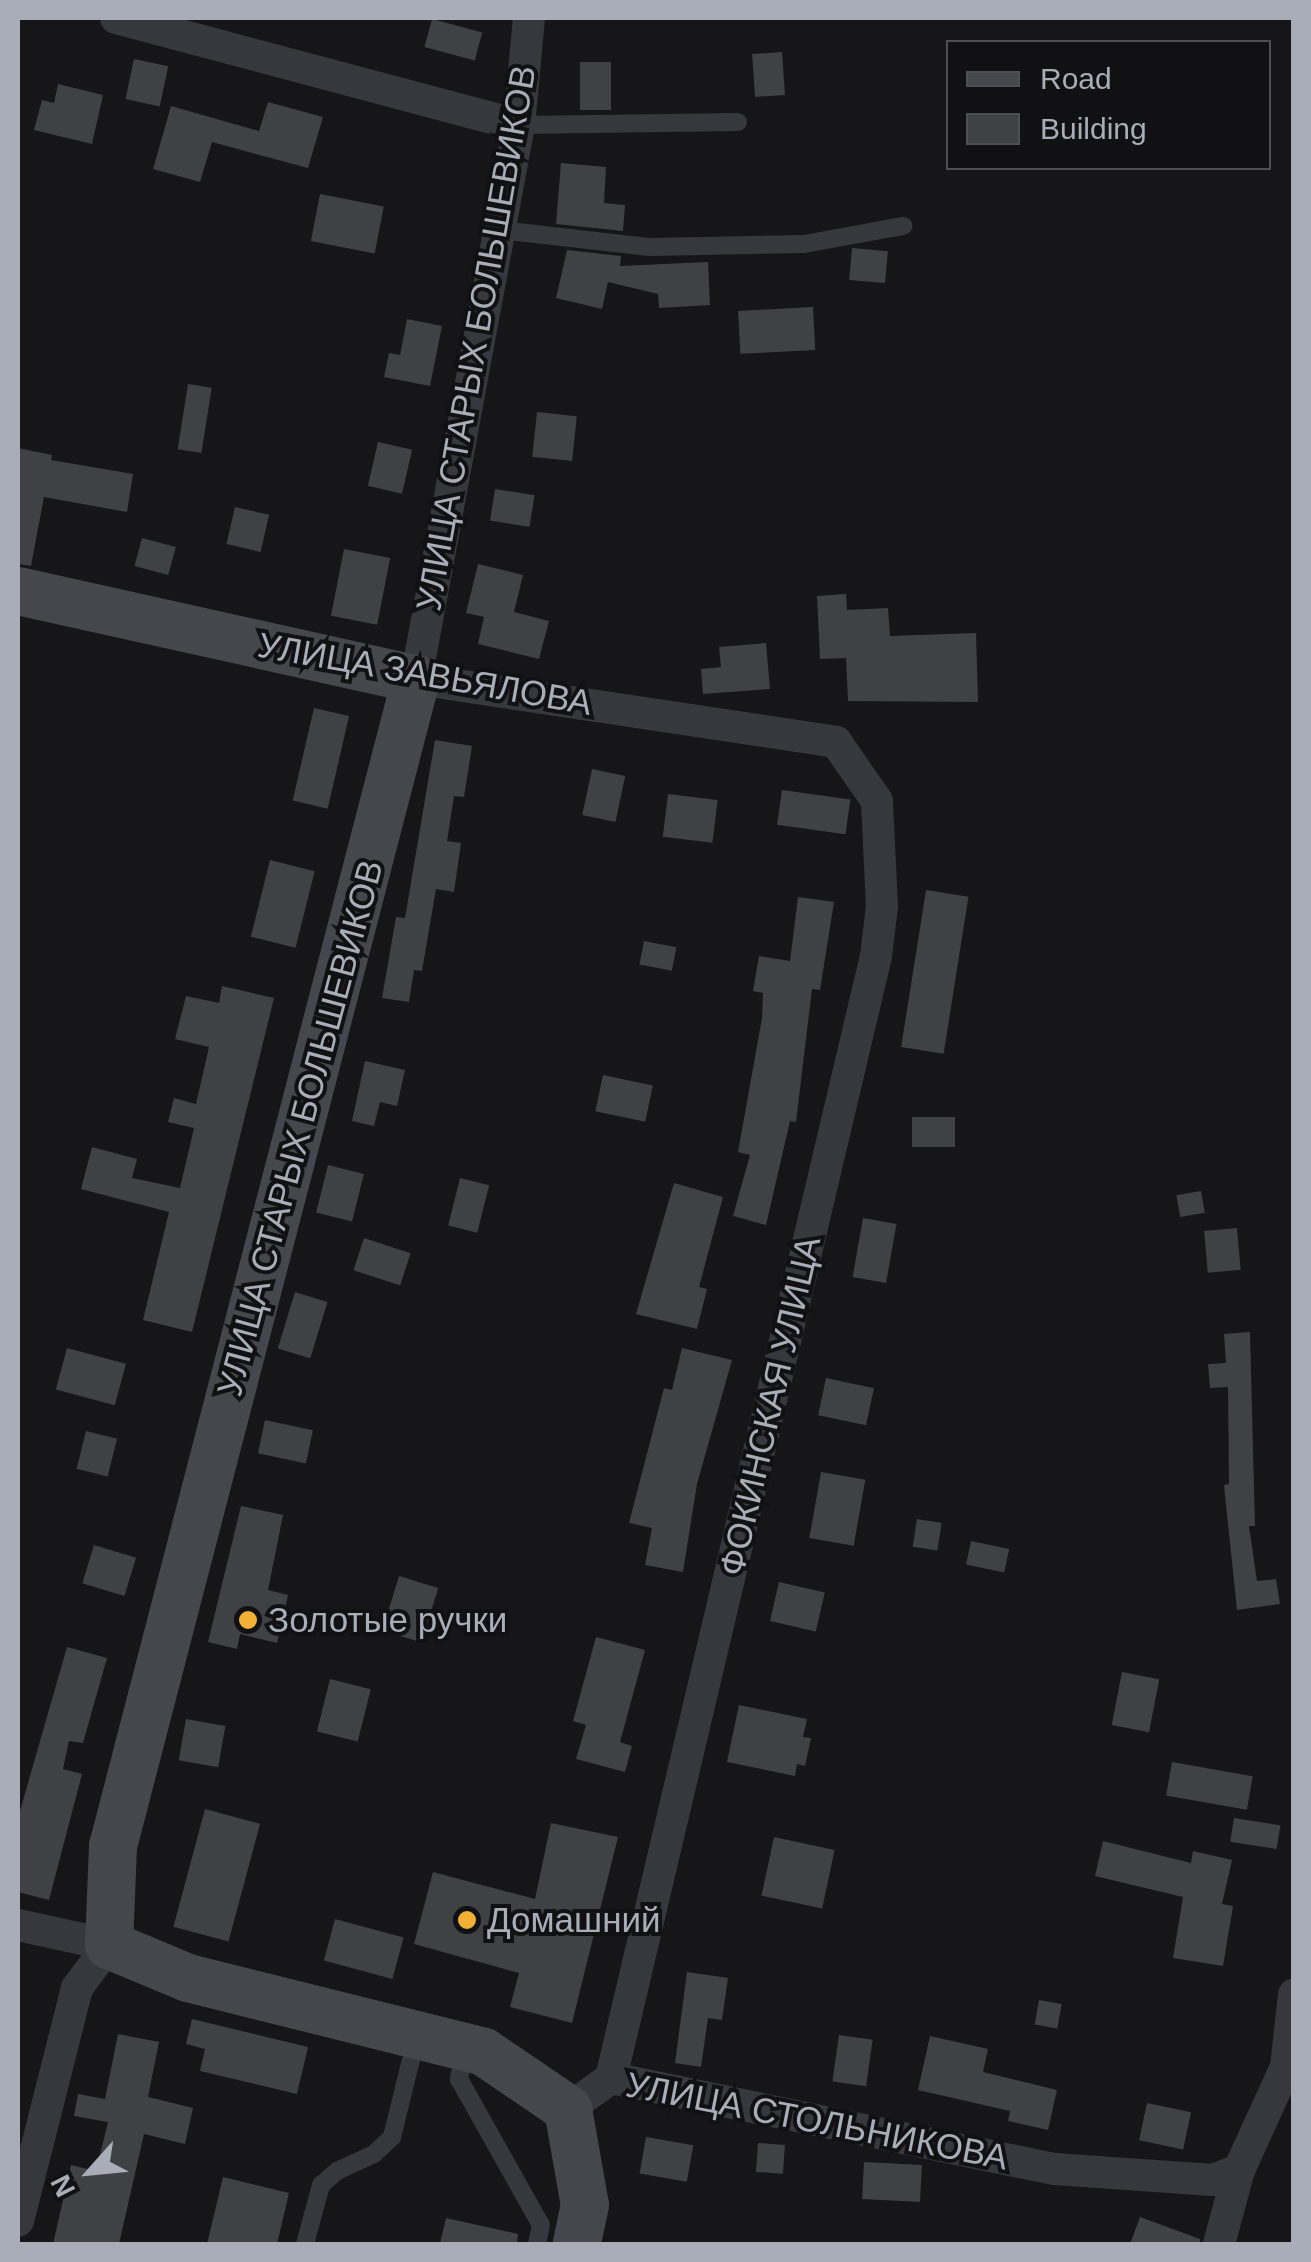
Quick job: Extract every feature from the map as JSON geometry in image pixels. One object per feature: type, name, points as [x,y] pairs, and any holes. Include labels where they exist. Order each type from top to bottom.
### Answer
[{"type":"main road","name":"УЛИЦА ЗАВЬЯЛОВА","points":[[18,591],[416,679]]},
{"type":"main road","name":"УЛИЦА СТАРЫХ БОЛЬШЕВИКОВ","points":[[110,1944],[113,1846],[416,679]]},
{"type":"main road","points":[[110,1944],[188,1978],[484,2052],[568,2108],[585,2205],[559,2237]]},
{"type":"street","points":[[116,18],[520,125]]},
{"type":"street","name":"УЛИЦА СТАРЫХ БОЛЬШЕВИКОВ","points":[[416,679],[520,125],[529,18]]},
{"type":"street","name":"УЛИЦА ЗАВЬЯЛОВА","points":[[416,679],[836,742]]},
{"type":"street","name":"ФОКИНСКАЯ УЛИЦА","points":[[611,2078],[876,956],[882,906],[877,801],[836,742]]},
{"type":"street","points":[[18,1925],[110,1944],[77,1988],[18,2221]]},
{"type":"street","points":[[1219,2244],[1239,2170],[1286,2067],[1294,1994]]},
{"type":"street","name":"УЛИЦА СТОЛЬНИКОВА","points":[[568,2108],[611,2078],[1055,2169],[1213,2180],[1239,2170]]},
{"type":"lane","points":[[520,125],[738,122]]},
{"type":"lane","points":[[500,230],[650,247],[804,244],[903,226]]},
{"type":"lane","points":[[305,2244],[316,2196],[327,2177],[374,2154],[392,2137],[417,2036]]},
{"type":"lane","points":[[465,2047],[459,2080],[559,2237]]},
{"type":"building","points":[[432,19],[482,32],[475,60],[424,47]]},
{"type":"building","points":[[782,52],[785,95],[755,97],[752,54]]},
{"type":"building","points":[[134,59],[168,66],[160,106],[125,99]]},
{"type":"building","points":[[580,62],[611,62],[611,110],[580,110]]},
{"type":"building","points":[[58,84],[103,95],[92,144],[34,130],[42,100],[54,103]]},
{"type":"building","points":[[268,102],[323,117],[308,168],[212,142],[200,182],[153,169],[171,106],[259,131]]},
{"type":"building","points":[[561,163],[606,167],[604,203],[625,205],[623,231],[556,224]]},
{"type":"building","points":[[320,194],[384,206],[375,254],[311,241]]},
{"type":"building","points":[[852,248],[888,251],[885,283],[849,280]]},
{"type":"building","points":[[567,250],[621,256],[620,266],[708,262],[710,305],[659,308],[658,294],[608,282],[602,309],[556,298]]},
{"type":"building","points":[[813,307],[815,350],[740,354],[738,311]]},
{"type":"building","points":[[407,319],[442,326],[430,386],[384,377],[389,353],[400,355]]},
{"type":"building","points":[[188,384],[212,388],[201,453],[178,449]]},
{"type":"building","points":[[537,412],[577,416],[572,461],[532,457]]},
{"type":"building","points":[[378,442],[412,450],[402,494],[368,486]]},
{"type":"building","points":[[18,448],[52,455],[51,460],[133,474],[127,512],[44,497],[31,566],[18,564]]},
{"type":"building","points":[[495,489],[535,495],[530,527],[490,521]]},
{"type":"building","points":[[235,507],[269,515],[261,552],[226,544]]},
{"type":"building","points":[[142,538],[176,547],[168,575],[134,566]]},
{"type":"building","points":[[344,549],[390,558],[377,625],[331,616]]},
{"type":"building","points":[[478,564],[523,575],[514,612],[549,621],[539,659],[478,644],[484,617],[466,613]]},
{"type":"building","points":[[846,594],[847,610],[888,608],[890,636],[976,633],[978,702],[848,701],[846,658],[820,659],[817,596]]},
{"type":"building","points":[[766,643],[770,689],[703,694],[701,669],[721,667],[719,647]]},
{"type":"building","points":[[314,708],[349,716],[328,809],[293,801]]},
{"type":"building","points":[[435,740],[472,746],[464,797],[454,796],[447,841],[461,843],[454,892],[436,889],[422,971],[414,970],[409,1002],[382,998],[396,917],[405,918]]},
{"type":"building","points":[[592,769],[625,776],[615,822],[582,815]]},
{"type":"building","points":[[782,790],[850,800],[845,834],[777,825]]},
{"type":"building","points":[[668,794],[718,800],[712,843],[663,837]]},
{"type":"building","points":[[270,860],[315,871],[296,948],[251,937]]},
{"type":"building","points":[[926,890],[968,897],[944,1054],[901,1047]]},
{"type":"building","points":[[798,897],[834,902],[820,990],[812,989],[796,1122],[790,1121],[766,1225],[733,1216],[750,1155],[738,1152],[762,1018],[763,993],[753,991],[759,956],[790,961]]},
{"type":"building","points":[[644,941],[676,947],[672,971],[639,965]]},
{"type":"building","points":[[222,986],[274,998],[192,1332],[143,1320],[169,1212],[81,1189],[92,1147],[137,1159],[132,1178],[180,1188],[194,1128],[168,1122],[174,1098],[196,1104],[209,1047],[175,1039],[186,996],[219,1003]]},
{"type":"building","points":[[365,1061],[405,1070],[397,1106],[380,1102],[374,1126],[352,1121]]},
{"type":"building","points":[[603,1075],[653,1086],[645,1122],[595,1111]]},
{"type":"building","points":[[912,1117],[955,1117],[955,1147],[912,1147]]},
{"type":"building","points":[[328,1165],[364,1174],[352,1221],[316,1213]]},
{"type":"building","points":[[460,1178],[489,1185],[477,1233],[448,1226]]},
{"type":"building","points":[[674,1183],[723,1197],[699,1287],[707,1289],[697,1329],[636,1314]]},
{"type":"building","points":[[1201,1191],[1205,1213],[1180,1217],[1176,1195]]},
{"type":"building","points":[[863,1218],[896,1224],[886,1283],[853,1277]]},
{"type":"building","points":[[1237,1228],[1241,1270],[1208,1273],[1204,1231]]},
{"type":"building","points":[[364,1238],[411,1253],[400,1285],[353,1270]]},
{"type":"building","points":[[295,1292],[328,1302],[310,1358],[278,1348]]},
{"type":"building","points":[[1250,1332],[1255,1526],[1249,1526],[1257,1581],[1276,1579],[1280,1604],[1237,1610],[1224,1485],[1229,1484],[1228,1387],[1210,1388],[1208,1364],[1226,1363],[1224,1334]]},
{"type":"building","points":[[67,1348],[126,1364],[115,1405],[56,1390]]},
{"type":"building","points":[[682,1348],[732,1360],[697,1484],[683,1572],[645,1565],[652,1528],[629,1523],[664,1388],[672,1390]]},
{"type":"building","points":[[826,1378],[874,1388],[866,1425],[818,1415]]},
{"type":"building","points":[[265,1420],[313,1430],[306,1463],[258,1453]]},
{"type":"building","points":[[86,1431],[117,1439],[108,1477],[77,1469]]},
{"type":"building","points":[[821,1472],[865,1480],[854,1546],[809,1538]]},
{"type":"building","points":[[241,1506],[283,1515],[268,1590],[288,1595],[277,1643],[240,1634],[237,1649],[208,1642]]},
{"type":"building","points":[[917,1519],[942,1523],[937,1551],[913,1547]]},
{"type":"building","points":[[971,1541],[1009,1549],[1004,1573],[966,1564]]},
{"type":"building","points":[[94,1545],[136,1558],[124,1596],[82,1583]]},
{"type":"building","points":[[399,1576],[438,1588],[422,1642],[382,1631]]},
{"type":"building","points":[[779,1582],[825,1593],[816,1632],[770,1621]]},
{"type":"building","points":[[596,1637],[645,1650],[620,1742],[632,1746],[625,1772],[576,1759],[586,1725],[573,1721]]},
{"type":"building","points":[[67,1647],[107,1658],[83,1743],[69,1741],[63,1769],[82,1774],[49,1900],[18,1892],[18,1818]]},
{"type":"building","points":[[1122,1672],[1159,1679],[1149,1732],[1112,1725]]},
{"type":"building","points":[[330,1679],[371,1689],[358,1742],[317,1731]]},
{"type":"building","points":[[739,1705],[807,1719],[803,1737],[811,1738],[805,1766],[797,1764],[795,1776],[727,1762]]},
{"type":"building","points":[[186,1719],[225,1726],[218,1767],[179,1760]]},
{"type":"building","points":[[1172,1762],[1253,1776],[1247,1810],[1166,1795]]},
{"type":"building","points":[[205,1809],[260,1824],[228,1942],[173,1927]]},
{"type":"building","points":[[1234,1818],[1280,1825],[1277,1849],[1230,1842]]},
{"type":"building","points":[[551,1823],[618,1837],[572,2023],[510,2007],[519,1973],[414,1944],[433,1872],[535,1899]]},
{"type":"building","points":[[774,1837],[835,1850],[822,1909],[762,1896]]},
{"type":"building","points":[[1103,1841],[1191,1863],[1193,1851],[1232,1860],[1222,1904],[1233,1906],[1223,1966],[1173,1958],[1183,1897],[1095,1876]]},
{"type":"building","points":[[335,1919],[404,1937],[392,1979],[324,1961]]},
{"type":"building","points":[[687,1972],[728,1978],[722,2020],[708,2018],[701,2067],[675,2063]]},
{"type":"building","points":[[1039,2000],[1062,2004],[1057,2029],[1035,2025]]},
{"type":"building","points":[[192,2019],[308,2047],[297,2094],[200,2071],[205,2049],[186,2044]]},
{"type":"building","points":[[118,2034],[159,2042],[148,2097],[193,2108],[185,2144],[144,2134],[119,2244],[53,2244],[71,2165],[96,2171],[108,2122],[74,2116],[78,2094],[105,2099]]},
{"type":"building","points":[[839,2035],[873,2040],[866,2086],[832,2082]]},
{"type":"building","points":[[930,2036],[988,2049],[983,2072],[1057,2090],[1048,2130],[1008,2121],[1010,2111],[918,2090]]},
{"type":"building","points":[[1147,2103],[1191,2112],[1183,2150],[1139,2140]]},
{"type":"building","points":[[646,2137],[693,2145],[687,2182],[640,2173]]},
{"type":"building","points":[[758,2143],[785,2145],[783,2174],[756,2172]]},
{"type":"building","points":[[864,2162],[922,2165],[920,2202],[862,2199]]},
{"type":"building","points":[[223,2177],[289,2193],[277,2244],[207,2244]]},
{"type":"building","points":[[1140,2217],[1200,2239],[1200,2244],[1130,2244]]},
{"type":"building","points":[[446,2218],[518,2234],[517,2244],[440,2244]]},
{"type":"place","name":"Золотые ручки","points":[[248,1620]]},
{"type":"place","name":"Домашний","points":[[467,1920]]}]
